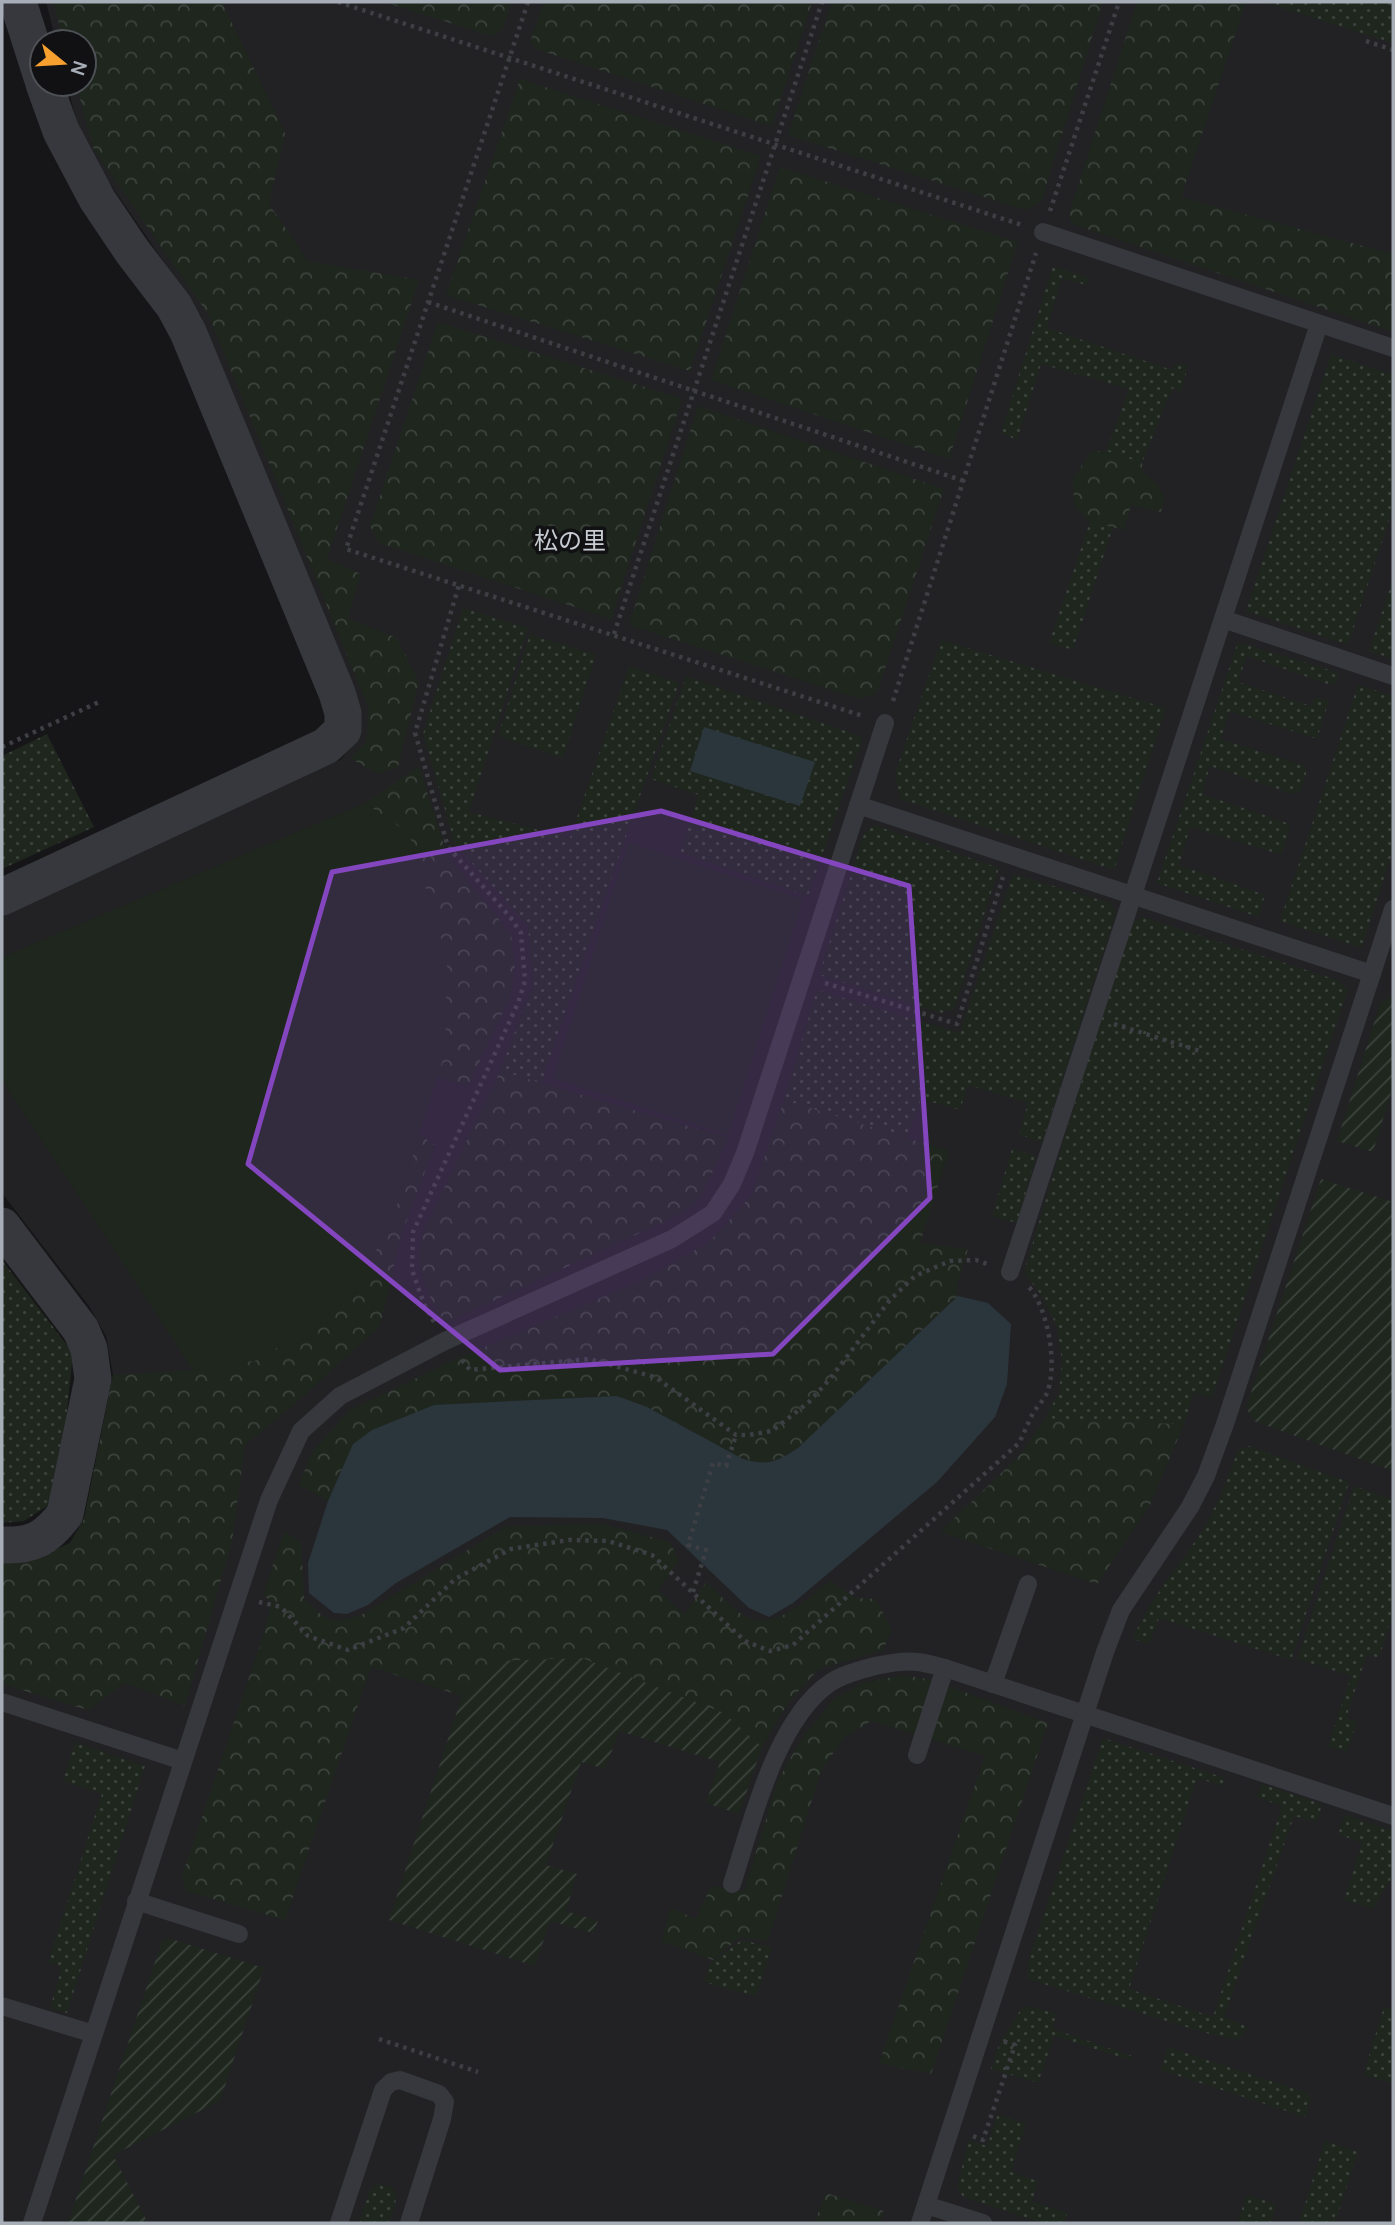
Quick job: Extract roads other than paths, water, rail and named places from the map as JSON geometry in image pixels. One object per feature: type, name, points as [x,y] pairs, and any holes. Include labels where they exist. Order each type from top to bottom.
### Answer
[{"type":"street","points":[[18,2],[28,33]]},
{"type":"street","points":[[2,897],[326,746],[343,730],[343,713],[337,692],[188,332],[174,306],[97,199],[61,131],[49,98]]},
{"type":"street","points":[[2,1226],[81,1330],[89,1349],[93,1379],[65,1514],[52,1532],[36,1541],[2,1545]]},
{"type":"lane","points":[[1043,232],[1393,348]]},
{"type":"lane","points":[[1010,1272],[1319,324]]},
{"type":"lane","points":[[1223,619],[1393,676]]},
{"type":"lane","points":[[32,2223],[269,1500],[301,1431],[340,1396],[445,1340],[672,1240],[713,1213],[732,1184],[745,1153],[885,723]]},
{"type":"lane","points":[[858,806],[1372,974]]},
{"type":"lane","points":[[920,2223],[1121,1609],[1190,1507],[1206,1476],[1393,909]]},
{"type":"lane","points":[[993,1684],[1028,1584]]},
{"type":"lane","points":[[732,1884],[778,1749],[811,1701],[830,1683],[859,1670],[891,1663],[917,1662],[945,1668],[1247,1774],[1393,1816]]},
{"type":"lane","points":[[917,1755],[945,1668]]},
{"type":"lane","points":[[2,1702],[183,1761]]},
{"type":"lane","points":[[136,1901],[239,1934]]},
{"type":"lane","points":[[2,2006],[94,2034]]},
{"type":"lane","points":[[339,2223],[383,2090],[391,2082],[400,2080],[439,2094],[445,2102],[409,2223]]},
{"type":"lane","points":[[926,2204],[983,2223]]},
{"type":"district","name":"松の里","points":[[570,539]]}]
